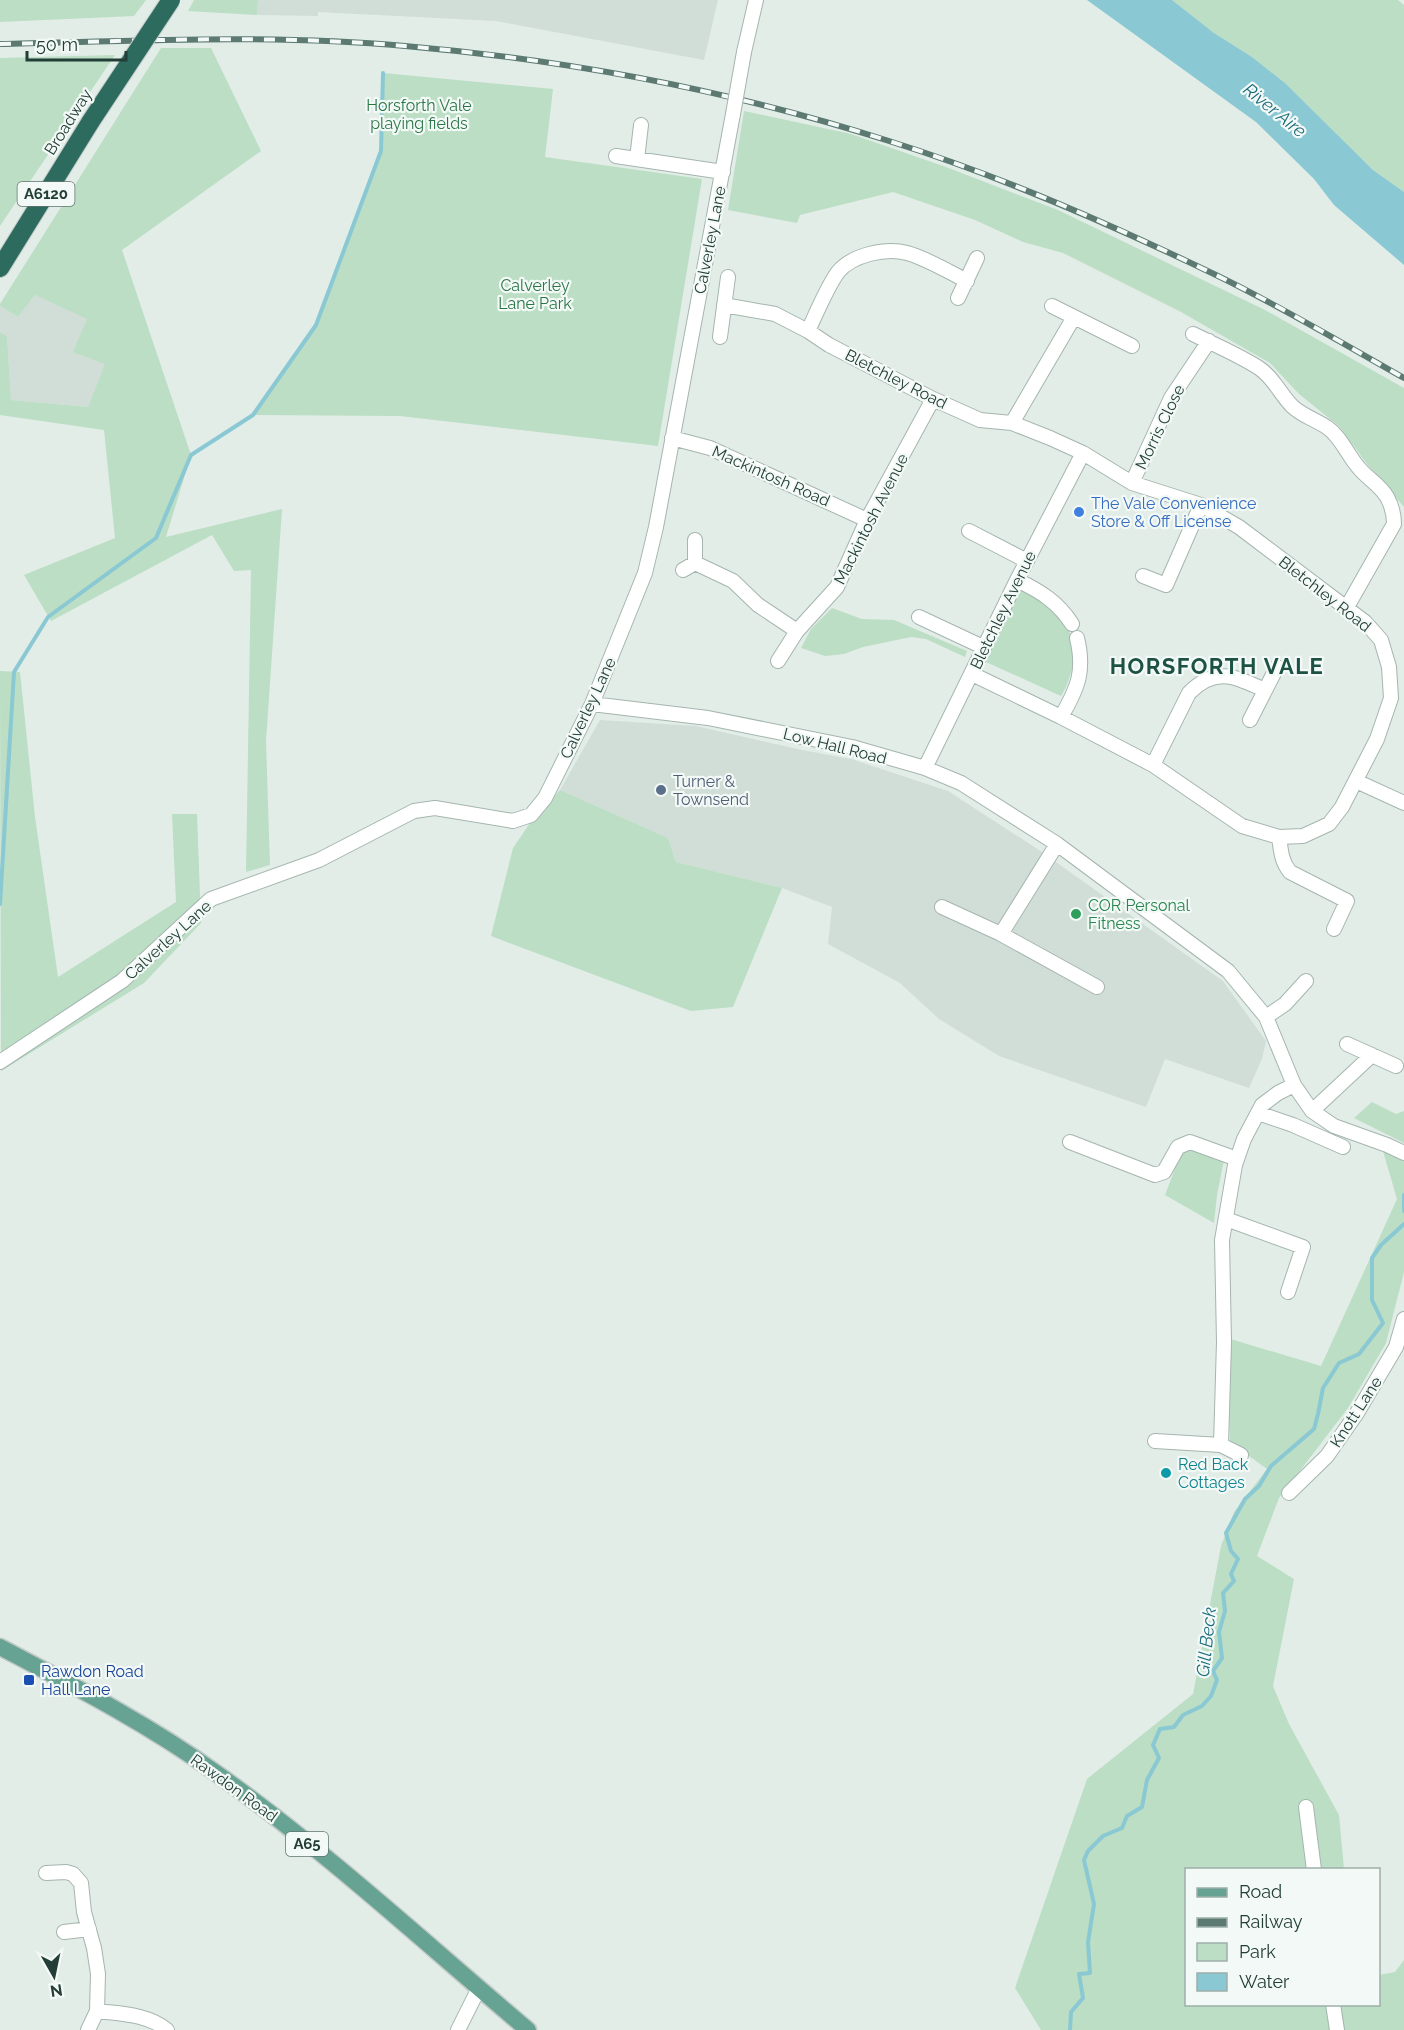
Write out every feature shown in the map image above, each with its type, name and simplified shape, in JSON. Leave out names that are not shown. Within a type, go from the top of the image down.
[{"type":"highway","name":"Broadway","points":[[0,267],[91,121],[171,0]]},
{"type":"main road","name":"Rawdon Road","points":[[2,1652],[126,1715],[215,1772],[273,1815],[528,2030]]},
{"type":"street","name":"Calverley Lane","points":[[0,1062],[122,981],[211,899],[319,861],[414,811],[435,808],[513,821],[531,815],[545,798],[592,704],[645,573],[656,527],[744,52],[756,0]]},
{"type":"street","points":[[637,159],[641,125]]},
{"type":"street","points":[[616,156],[723,172]]},
{"type":"street","points":[[808,331],[838,273],[858,258],[893,251],[908,253],[967,281]]},
{"type":"street","points":[[958,298],[977,258]]},
{"type":"street","points":[[720,337],[728,277]]},
{"type":"street","name":"Bletchley Road","points":[[724,305],[775,314],[933,399],[980,420],[1012,423],[1083,453],[1132,483],[1201,505],[1239,527],[1365,622],[1381,640],[1389,667],[1397,682],[1377,739],[1342,807],[1329,824],[1303,836],[1279,837],[1242,826],[1153,765],[972,674]]},
{"type":"street","points":[[1052,306],[1132,346]]},
{"type":"street","points":[[1012,423],[1074,317]]},
{"type":"street","points":[[1193,334],[1259,369],[1272,379],[1284,398],[1294,408],[1328,428],[1360,469],[1380,486],[1399,526],[1347,607]]},
{"type":"street","name":"Morris Close","points":[[1132,483],[1171,398],[1209,342]]},
{"type":"street","name":"Mackintosh Avenue","points":[[778,661],[797,631],[837,587],[867,520],[933,399]]},
{"type":"street","name":"Mackintosh Road","points":[[672,438],[710,448],[867,520]]},
{"type":"street","name":"Bletchley Avenue","points":[[925,768],[1017,580],[1083,453]]},
{"type":"street","points":[[1143,576],[1166,585],[1201,505]]},
{"type":"street","points":[[969,531],[1027,561]]},
{"type":"street","points":[[695,540],[689,566],[733,581],[758,605],[797,631]]},
{"type":"street","points":[[1017,580],[1050,598],[1066,614],[1072,624]]},
{"type":"street","points":[[919,617],[984,647]]},
{"type":"street","points":[[1061,717],[1075,694],[1078,683],[1081,660],[1077,638]]},
{"type":"street","points":[[1250,720],[1277,667]]},
{"type":"street","points":[[1153,765],[1190,693],[1197,686],[1205,681],[1234,676],[1265,690]]},
{"type":"street","name":"Low Hall Road","points":[[592,704],[708,718],[852,747],[925,768],[961,783],[1057,844],[1228,971],[1266,1017],[1294,1085],[1312,1111],[1334,1126],[1404,1153]]},
{"type":"street","points":[[1356,781],[1404,803]]},
{"type":"street","points":[[1279,837],[1281,857],[1290,872],[1347,901],[1334,929]]},
{"type":"street","points":[[1000,934],[1057,844]]},
{"type":"street","points":[[942,907],[1000,934],[1097,987]]},
{"type":"street","points":[[1266,1017],[1285,1004],[1306,981]]},
{"type":"street","points":[[1347,1044],[1396,1066]]},
{"type":"street","points":[[1312,1111],[1372,1055]]},
{"type":"street","points":[[1221,1445],[1224,1342],[1222,1240],[1237,1159],[1244,1140],[1263,1105],[1294,1085]]},
{"type":"street","points":[[1258,1113],[1293,1125],[1343,1147]]},
{"type":"street","points":[[1070,1142],[1155,1175],[1164,1172],[1178,1147],[1190,1142],[1237,1159]]},
{"type":"street","points":[[1226,1219],[1303,1247],[1288,1292]]},
{"type":"street","name":"Knott Lane","points":[[1289,1493],[1326,1456],[1357,1413],[1396,1347],[1404,1319]]},
{"type":"street","points":[[1155,1442],[1221,1445],[1241,1455]]},
{"type":"street","points":[[1306,1807],[1314,1868]]},
{"type":"street","points":[[46,1872],[66,1872],[78,1878],[82,1889],[84,1912],[94,1948],[98,1974],[97,2011],[88,2030]]},
{"type":"street","points":[[64,1932],[88,1929]]},
{"type":"street","points":[[458,2030],[478,1988]]},
{"type":"street","points":[[1333,2006],[1337,2030]]},
{"type":"street","points":[[97,2011],[148,2018],[167,2030]]},
{"type":"shaded area","points":[[258,0],[718,0],[704,60],[496,21],[318,12],[318,16],[257,15]]},
{"type":"shaded area","points":[[35,295],[88,319],[106,364],[88,407],[11,400],[7,336],[0,332],[0,306],[18,317]]},
{"type":"shaded area","points":[[600,720],[696,726],[851,759],[948,791],[1039,850],[1223,981],[1266,1041],[1262,1059],[1249,1088],[1165,1059],[1146,1107],[999,1056],[939,1019],[900,983],[828,944],[832,907],[782,888],[676,862],[668,838],[560,790]]},
{"type":"green space","points":[[0,0],[146,0],[134,16],[0,22]]},
{"type":"green space","points":[[194,0],[258,0],[257,15],[188,11]]},
{"type":"green space","points":[[1172,0],[1398,0],[1404,5],[1404,192],[1373,170],[1285,83]]},
{"type":"green space","points":[[161,48],[211,48],[261,151],[122,250],[191,455],[166,537],[282,509],[266,741],[270,865],[246,872],[251,570],[234,571],[212,535],[51,621],[24,575],[115,538],[104,430],[0,415],[0,332],[7,336],[11,400],[88,407],[105,364],[73,352],[87,319],[35,295],[18,317],[0,304]]},
{"type":"green space","points":[[115,55],[0,226],[0,58]]},
{"type":"green space","name":"Calverley Lane Park","points":[[383,73],[553,89],[545,157],[702,179],[658,446],[400,416],[253,415],[316,325],[381,151]]},
{"type":"green space","points":[[744,111],[851,134],[1058,210],[1265,310],[1404,388],[1404,507],[1367,464],[1340,427],[1299,394],[1270,363],[1181,312],[1063,253],[1023,242],[975,220],[893,192],[800,215],[797,223],[728,210]]},
{"type":"green space","points":[[1021,587],[1040,595],[1067,626],[1071,636],[1073,667],[1061,696],[986,662]]},
{"type":"green space","points":[[832,608],[862,619],[894,620],[967,651],[965,657],[926,639],[911,637],[863,647],[844,654],[825,656],[801,648],[811,629]]},
{"type":"green space","points":[[0,671],[20,672],[35,817],[58,977],[176,902],[172,814],[197,814],[201,923],[144,983],[1,1071]]},
{"type":"green space","points":[[560,790],[668,838],[676,862],[782,888],[733,1007],[691,1011],[491,936],[513,848],[530,823]]},
{"type":"green space","points":[[1372,1102],[1396,1114],[1404,1111],[1404,1143],[1354,1118]]},
{"type":"green space","points":[[1189,1148],[1224,1160],[1214,1223],[1165,1195],[1181,1153]]},
{"type":"green space","points":[[1383,1151],[1404,1161],[1404,1272],[1386,1343],[1348,1408],[1279,1498],[1257,1556],[1294,1579],[1273,1686],[1289,1724],[1339,1815],[1344,1868],[1185,1868],[1185,2006],[1380,2006],[1380,1975],[1395,1972],[1404,1960],[1404,2030],[1041,2030],[1015,1988],[1087,1779],[1193,1694],[1221,1546],[1234,1512],[1267,1469],[1230,1442],[1227,1338],[1321,1366],[1397,1199]]},
{"type":"water","name":"River Aire","points":[[1087,0],[1172,0],[1285,83],[1373,170],[1404,192],[1404,265],[1334,205],[1314,179],[1256,122]]},
{"type":"waterway","points":[[0,904],[14,672],[48,617],[156,538],[191,455],[253,415],[316,325],[381,151],[383,73]]},
{"type":"waterway","name":"Gill Beck","points":[[1404,1195],[1404,1211]]},
{"type":"waterway","name":"Gill Beck","points":[[1070,2030],[1071,2012],[1083,1998],[1079,1974],[1090,1973],[1088,1942],[1094,1904],[1084,1860],[1088,1851],[1103,1836],[1122,1828],[1127,1816],[1142,1807],[1147,1780],[1159,1758],[1153,1745],[1160,1729],[1174,1727],[1183,1715],[1202,1706],[1211,1696],[1217,1680],[1213,1671],[1222,1658],[1219,1632],[1225,1611],[1223,1593],[1234,1581],[1231,1574],[1238,1559],[1231,1551],[1226,1533],[1245,1499],[1259,1486],[1271,1466],[1314,1429],[1323,1388],[1339,1363],[1359,1354],[1383,1323],[1372,1300],[1372,1258],[1381,1245],[1404,1224]]},
{"type":"railway","points":[[0,44],[253,39],[405,46],[589,69],[771,107],[931,155],[1055,202],[1136,237],[1240,287],[1404,378]]},
{"type":"place","name":"The Vale Convenience Store & Off License","points":[[1079,512]]},
{"type":"place","name":"Turner & Townsend","points":[[661,790]]},
{"type":"place","name":"COR Personal Fitness","points":[[1076,914]]},
{"type":"place","name":"Red Back Cottages","points":[[1166,1473]]},
{"type":"place","name":"Rawdon Road Hall Lane","points":[[29,1680]]},
{"type":"district","name":"HORSFORTH VALE","points":[[1217,666]]},
{"type":"park label","name":"Horsforth Vale playing fields","points":[[419,114]]}]
